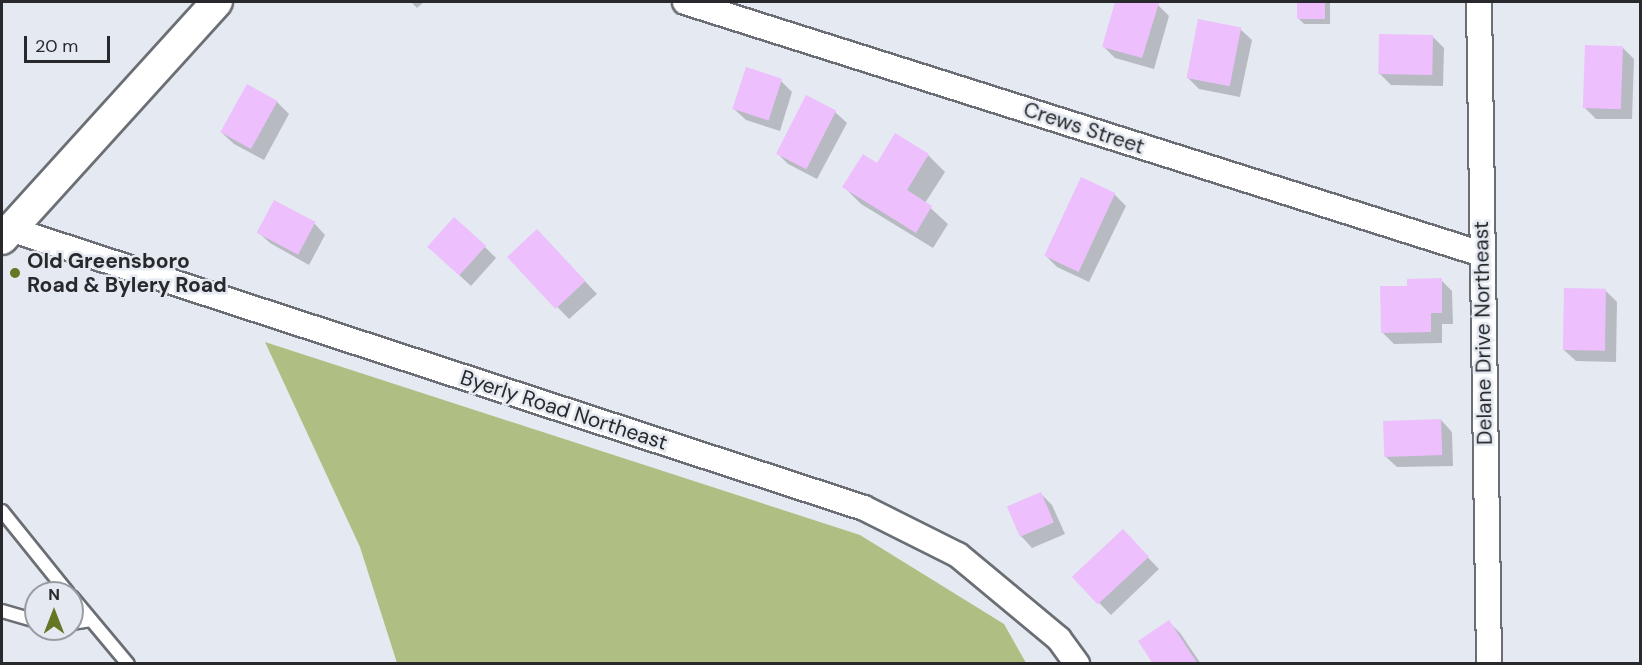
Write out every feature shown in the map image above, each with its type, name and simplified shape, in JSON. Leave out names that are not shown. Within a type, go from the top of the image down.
[{"type":"street","points":[[6,234],[217,2]]},
{"type":"street","name":"Crews Street","points":[[685,2],[1482,254]]},
{"type":"street","name":"Delane Drive Northeast","points":[[1479,2],[1489,663]]},
{"type":"street","name":"Byerly Road Northeast","points":[[6,234],[864,508],[958,555],[1059,639],[1077,663]]},
{"type":"lane","points":[[2,511],[58,581]]},
{"type":"lane","points":[[2,611],[24,617]]},
{"type":"lane","points":[[84,612],[128,663]]},
{"type":"lane","points":[[84,621],[91,620]]},
{"type":"green space","points":[[265,342],[860,535],[1004,624],[1026,663],[397,663],[360,547]]},
{"type":"building","points":[[1115,2],[1159,3],[1142,58],[1102,47]]},
{"type":"building","points":[[1297,2],[1325,2],[1325,19],[1297,19]]},
{"type":"building","points":[[1198,19],[1241,27],[1230,86],[1187,78]]},
{"type":"building","points":[[1379,34],[1433,35],[1432,75],[1378,74]]},
{"type":"building","points":[[1585,45],[1623,46],[1621,109],[1583,108]]},
{"type":"building","points":[[746,67],[782,79],[769,121],[732,109]]},
{"type":"building","points":[[247,84],[278,101],[251,149],[220,132]]},
{"type":"building","points":[[806,95],[836,110],[806,169],[776,154]]},
{"type":"building","points":[[895,133],[929,154],[907,190],[932,206],[916,233],[842,187],[863,154],[877,163]]},
{"type":"building","points":[[1081,177],[1115,193],[1079,272],[1044,256]]},
{"type":"building","points":[[274,200],[315,222],[298,255],[257,233]]},
{"type":"building","points":[[454,217],[486,246],[459,275],[427,247]]},
{"type":"building","points":[[537,229],[585,281],[555,309],[507,257]]},
{"type":"building","points":[[1442,278],[1442,313],[1431,313],[1431,332],[1381,333],[1380,286],[1407,286],[1407,279]]},
{"type":"building","points":[[1564,288],[1606,289],[1605,351],[1563,350]]},
{"type":"building","points":[[1441,419],[1442,455],[1384,457],[1383,421]]},
{"type":"building","points":[[1041,492],[1054,522],[1020,537],[1007,506]]},
{"type":"building","points":[[1123,529],[1149,557],[1098,605],[1072,577]]},
{"type":"building","points":[[1169,620],[1198,664],[1153,664],[1138,641]]},
{"type":"place","name":"Old Greensboro Road & Bylery Road","points":[[15,273]]}]
